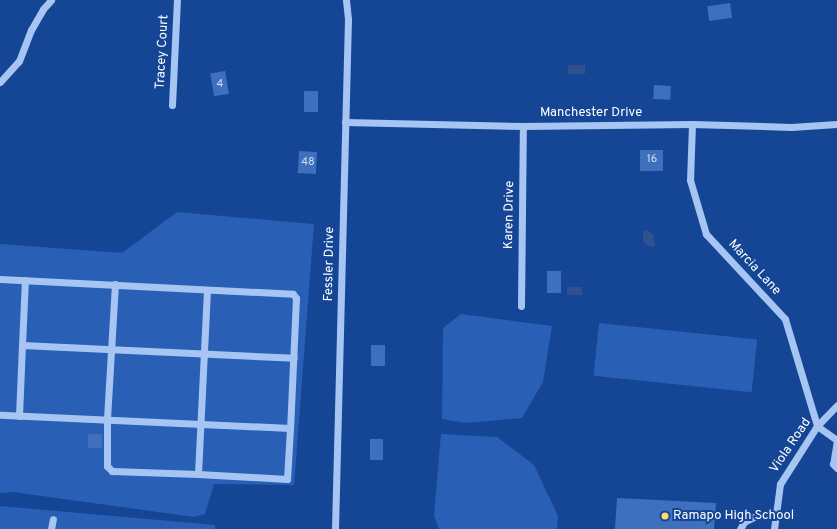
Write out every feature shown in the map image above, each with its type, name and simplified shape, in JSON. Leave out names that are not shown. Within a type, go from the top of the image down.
[{"type":"street","points":[[0,82],[19,61],[43,8],[50,0]]},
{"type":"street","name":"Tracey Court","points":[[172,105],[177,0]]},
{"type":"street","name":"Fessler Drive","points":[[335,529],[348,19],[346,0]]},
{"type":"street","name":"Manchester Drive","points":[[345,122],[523,126],[692,124],[790,127],[837,124]]},
{"type":"street","name":"Marcia Lane","points":[[692,124],[690,180],[706,234],[785,319],[817,426]]},
{"type":"street","name":"Karen Drive","points":[[521,306],[523,126]]},
{"type":"street","points":[[0,279],[115,284],[293,294],[296,298],[287,479],[109,470],[107,466],[107,420],[115,284]]},
{"type":"street","points":[[19,416],[25,280]]},
{"type":"street","points":[[198,474],[207,290]]},
{"type":"street","points":[[22,345],[294,358]]},
{"type":"street","name":"Viola Road","points":[[774,529],[780,484],[817,426],[837,406]]},
{"type":"street","points":[[0,415],[290,428]]},
{"type":"street","points":[[817,426],[837,440],[833,464],[837,468]]},
{"type":"street","points":[[740,529],[744,522],[756,516],[775,515]]},
{"type":"street","points":[[51,529],[53,519]]},
{"type":"shaded area","points":[[568,65],[585,65],[585,74],[568,74]]},
{"type":"shaded area","points":[[177,212],[314,224],[294,485],[214,484],[205,514],[194,517],[13,492],[0,493],[0,244],[122,253]]},
{"type":"shaded area","points":[[645,230],[649,231],[654,236],[655,246],[648,246],[643,241],[643,234]]},
{"type":"shaded area","points":[[567,287],[582,287],[582,295],[567,295]]},
{"type":"shaded area","points":[[461,314],[552,326],[543,382],[522,418],[466,423],[442,419],[443,328]]},
{"type":"shaded area","points":[[599,323],[757,340],[752,392],[593,376]]},
{"type":"shaded area","points":[[441,434],[497,437],[534,465],[558,516],[557,529],[439,529],[434,516]]},
{"type":"shaded area","points":[[0,506],[215,525],[215,529],[0,529]]},
{"type":"building","points":[[730,3],[732,18],[709,21],[707,6]]},
{"type":"building","points":[[225,71],[229,94],[214,96],[210,74]]},
{"type":"building","points":[[654,85],[671,86],[670,100],[653,99]]},
{"type":"building","points":[[304,91],[318,91],[318,112],[304,112]]},
{"type":"building","points":[[640,150],[663,150],[663,171],[640,171]]},
{"type":"building","points":[[299,151],[317,152],[316,174],[298,173]]},
{"type":"building","points":[[547,271],[561,271],[561,293],[547,293]]},
{"type":"building","points":[[371,345],[385,345],[385,366],[371,366]]},
{"type":"building","points":[[88,434],[102,434],[102,448],[88,448]]},
{"type":"building","points":[[370,439],[383,439],[383,460],[370,460]]},
{"type":"building","name":"Ramapo High School","points":[[617,498],[716,503],[714,529],[615,529]]},
{"type":"place","name":"Ramapo High School","points":[[665,516]]}]
